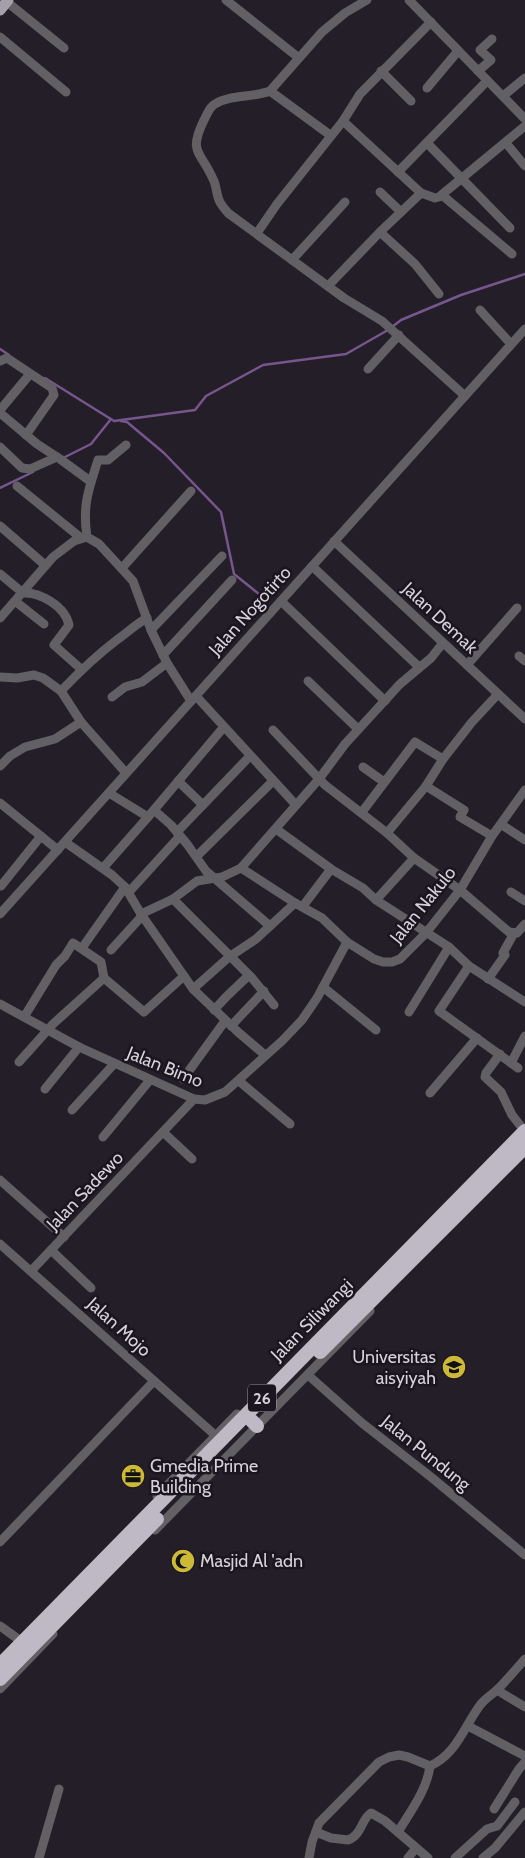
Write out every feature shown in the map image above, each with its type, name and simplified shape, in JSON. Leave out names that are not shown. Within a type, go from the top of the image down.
[{"type":"highway","name":"Jalan Siliwangi","points":[[0,1665],[6,1654],[524,1129]]},
{"type":"highway","name":"Jalan Siliwangi","points":[[0,1679],[31,1653],[525,1147]]},
{"type":"street","points":[[226,0],[299,58]]},
{"type":"street","points":[[367,0],[345,13],[328,27],[270,91],[214,104],[196,140],[196,148],[214,180],[218,200],[228,213],[328,286],[382,321],[465,396]]},
{"type":"street","points":[[409,0],[525,120]]},
{"type":"street","points":[[5,4],[64,48]]},
{"type":"street","points":[[257,234],[276,204],[343,121],[360,94],[431,22]]},
{"type":"street","points":[[0,37],[66,92]]},
{"type":"street","points":[[478,71],[491,60],[480,50],[492,39]]},
{"type":"street","points":[[426,88],[458,51]]},
{"type":"street","points":[[381,71],[411,101]]},
{"type":"street","points":[[503,96],[525,78]]},
{"type":"street","points":[[398,172],[487,81]]},
{"type":"street","points":[[270,91],[330,135]]},
{"type":"street","points":[[343,121],[421,193],[435,198],[442,195],[525,126]]},
{"type":"street","points":[[427,143],[510,228]]},
{"type":"street","points":[[506,143],[525,166]]},
{"type":"street","points":[[380,192],[401,212]]},
{"type":"street","points":[[328,286],[421,193]]},
{"type":"street","points":[[442,195],[512,254]]},
{"type":"street","points":[[292,260],[344,202]]},
{"type":"street","points":[[380,232],[415,264],[439,294]]},
{"type":"street","points":[[480,310],[511,344]]},
{"type":"street","name":"Jalan Nogotirto","points":[[0,914],[525,329]]},
{"type":"street","points":[[368,369],[397,333]]},
{"type":"street","points":[[0,360],[7,358],[52,388],[54,392],[54,395],[26,435]]},
{"type":"street","points":[[30,374],[0,411],[26,435],[90,482]]},
{"type":"street","points":[[84,537],[86,500],[98,460],[108,460],[126,445]]},
{"type":"street","points":[[0,447],[22,468],[26,469],[61,459]]},
{"type":"street","points":[[17,486],[84,537],[99,544],[122,568],[137,588],[151,630],[165,659],[193,699],[224,728],[296,805]]},
{"type":"street","points":[[122,568],[191,491]]},
{"type":"street","points":[[0,526],[45,565]]},
{"type":"street","points":[[0,618],[45,565],[74,541],[84,537]]},
{"type":"street","name":"Jalan Demak","points":[[334,541],[525,719]]},
{"type":"street","points":[[151,630],[222,556]]},
{"type":"street","points":[[312,566],[419,667]]},
{"type":"street","points":[[0,574],[23,593],[31,593],[38,596],[61,610],[69,625],[54,645],[81,669]]},
{"type":"street","points":[[112,697],[126,688],[142,682],[165,659],[232,580]]},
{"type":"street","points":[[15,601],[44,624]]},
{"type":"street","points":[[281,601],[385,701]]},
{"type":"street","points":[[467,665],[517,608]]},
{"type":"street","points":[[61,691],[81,669],[135,625],[147,618]]},
{"type":"street","points":[[111,950],[142,915],[173,898],[198,881],[222,878],[241,868],[318,780],[358,729],[400,684],[431,658],[443,643]]},
{"type":"street","points":[[0,677],[18,678],[34,674],[61,691],[81,722],[126,774]]},
{"type":"street","points":[[308,681],[358,729]]},
{"type":"street","points":[[387,833],[426,786],[443,759],[472,722],[498,694]]},
{"type":"street","points":[[0,766],[10,756],[25,747],[55,739],[81,722]]},
{"type":"street","points":[[103,868],[224,728]]},
{"type":"street","points":[[273,730],[297,754],[318,780],[362,812],[414,858],[460,890],[509,932],[514,934]]},
{"type":"street","points":[[362,812],[415,742],[443,759]]},
{"type":"street","points":[[82,948],[127,889],[250,756]]},
{"type":"street","points":[[362,767],[384,782]]},
{"type":"street","points":[[178,781],[203,805]]},
{"type":"street","points":[[198,856],[273,781]]},
{"type":"street","points":[[426,786],[464,810],[460,817],[492,836]]},
{"type":"street","name":"Jalan Nakulo","points":[[241,868],[322,918],[347,942],[383,962],[392,962],[400,959],[426,933],[460,890],[492,836],[502,825],[525,790]]},
{"type":"street","points":[[109,793],[151,813],[178,834],[198,856],[203,867],[213,878],[270,926]]},
{"type":"street","points":[[0,803],[58,850]]},
{"type":"street","points":[[502,825],[525,840]]},
{"type":"street","points":[[276,828],[331,869],[363,888],[376,900],[450,947],[469,966],[525,1002]]},
{"type":"street","points":[[15,897],[0,886],[41,836]]},
{"type":"street","points":[[65,842],[103,868],[127,889],[142,915],[193,989],[228,1024],[265,1055]]},
{"type":"street","points":[[376,900],[414,858]]},
{"type":"street","points":[[193,989],[229,957],[256,939],[299,904],[331,869]]},
{"type":"street","points":[[511,892],[525,902]]},
{"type":"street","points":[[173,898],[229,957],[249,975],[274,1005]]},
{"type":"street","points":[[488,979],[505,955],[504,953],[514,934],[519,932],[525,924]]},
{"type":"street","name":"Jalan Bimo","points":[[0,1004],[79,1048],[194,1099],[205,1100],[225,1092],[239,1081],[302,1020],[323,987],[347,942]]},
{"type":"street","points":[[24,1017],[56,965],[65,956],[73,943],[100,962],[104,978],[144,1012],[184,976]]},
{"type":"street","points":[[409,1012],[450,947]]},
{"type":"street","points":[[469,966],[439,1010],[444,1016],[515,1065],[525,1036]]},
{"type":"street","points":[[214,1010],[249,975]]},
{"type":"street","points":[[20,1062],[48,1030],[104,978]]},
{"type":"street","points":[[323,987],[376,1030]]},
{"type":"street","points":[[183,1079],[228,1024],[264,991]]},
{"type":"street","points":[[430,1093],[477,1038]]},
{"type":"street","points":[[44,1089],[79,1048]]},
{"type":"street","points":[[500,1054],[485,1077],[501,1092],[512,1115],[524,1129]]},
{"type":"street","points":[[72,1110],[114,1064]]},
{"type":"street","points":[[103,1137],[150,1080]]},
{"type":"street","points":[[239,1081],[290,1124]]},
{"type":"street","name":"Jalan Sadewo","points":[[31,1271],[194,1099]]},
{"type":"street","points":[[163,1132],[192,1159]]},
{"type":"street","points":[[254,1423],[308,1375],[479,1199],[525,1155]]},
{"type":"street","points":[[0,1180],[64,1237]]},
{"type":"street","name":"Jalan Mojo","points":[[1,1247],[31,1271],[216,1435]]},
{"type":"street","points":[[51,1250],[91,1288]]},
{"type":"street","name":"Jalan Pundung","points":[[308,1375],[362,1422],[431,1476],[525,1556]]},
{"type":"street","points":[[0,1542],[154,1381]]},
{"type":"street","points":[[6,1654],[18,1639],[216,1435],[264,1392]]},
{"type":"street","points":[[2,1631],[18,1639]]},
{"type":"street","points":[[0,1689],[31,1653]]},
{"type":"street","points":[[430,1766],[446,1756],[482,1703],[498,1690],[525,1659]]},
{"type":"street","points":[[498,1690],[525,1707]]},
{"type":"street","points":[[468,1726],[525,1756]]},
{"type":"street","points":[[309,1858],[320,1824],[379,1762],[399,1755],[430,1766]]},
{"type":"street","points":[[494,1809],[518,1769],[525,1762]]},
{"type":"street","points":[[398,1832],[429,1777],[430,1766]]},
{"type":"street","points":[[42,1857],[59,1789]]},
{"type":"street","points":[[483,1858],[495,1848],[525,1810],[503,1793]]},
{"type":"street","points":[[455,1858],[488,1828],[497,1826],[515,1802]]},
{"type":"street","points":[[316,1832],[331,1838],[348,1840],[357,1835],[367,1816],[371,1813],[385,1820],[428,1858]]},
{"type":"street","points":[[408,1858],[416,1848]]},
{"type":"waterway","points":[[392,327],[401,320],[461,295],[525,274]]},
{"type":"waterway","points":[[45,378],[114,421],[195,410],[206,396],[263,365],[346,354],[388,330]]},
{"type":"waterway","points":[[0,349],[9,355]]},
{"type":"waterway","points":[[63,458],[91,444],[111,419]]},
{"type":"waterway","points":[[121,421],[127,422],[164,453],[221,512],[234,574],[259,594]]},
{"type":"waterway","points":[[0,488],[33,472]]},
{"type":"place","name":"Universitas aisyiyah","points":[[454,1367]]},
{"type":"place","name":"Gmedia Prime Building","points":[[133,1476]]},
{"type":"place","name":"Masjid Al 'adn","points":[[183,1561]]}]
